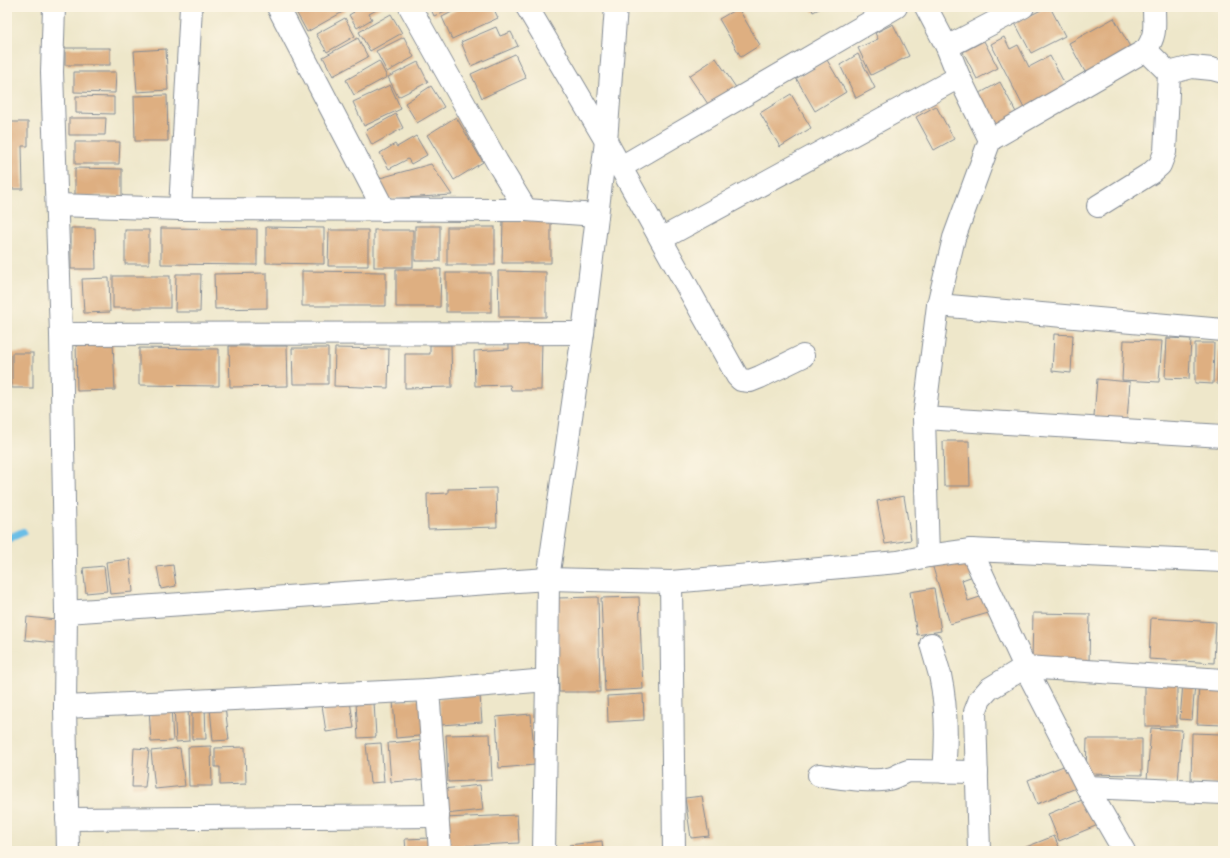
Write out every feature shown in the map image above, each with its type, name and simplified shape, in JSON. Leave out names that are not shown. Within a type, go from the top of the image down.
[{"type":"street","points":[[54,7],[52,72],[61,334],[66,612],[65,707],[68,851]]},
{"type":"street","points":[[180,208],[191,7]]},
{"type":"street","points":[[278,7],[384,210]]},
{"type":"street","points":[[410,7],[497,162],[526,210]]},
{"type":"street","points":[[527,7],[621,167],[737,376],[741,380],[750,381],[803,356]]},
{"type":"street","points":[[544,851],[548,680],[548,579],[583,333],[606,141],[616,7]]},
{"type":"street","points":[[621,167],[896,7]]},
{"type":"street","points":[[926,7],[948,47],[959,77],[990,140]]},
{"type":"street","points":[[948,47],[1023,7]]},
{"type":"street","points":[[928,556],[924,418],[938,305],[954,238],[990,140],[1146,50],[1152,41],[1154,34],[1154,7]]},
{"type":"street","points":[[1098,206],[1151,174],[1160,165],[1165,152],[1169,73],[1146,50]]},
{"type":"street","points":[[1169,73],[1192,66],[1223,72]]},
{"type":"street","points":[[661,239],[959,77]]},
{"type":"street","points":[[57,205],[180,208],[526,210],[597,214]]},
{"type":"street","points":[[938,305],[1223,330]]},
{"type":"street","points":[[61,334],[583,333]]},
{"type":"street","points":[[924,418],[1223,436]]},
{"type":"street","points":[[66,612],[548,579],[672,582],[898,562],[971,550],[1223,561]]},
{"type":"street","points":[[971,550],[1025,667],[1087,787],[1124,851]]},
{"type":"street","points":[[672,582],[674,851]]},
{"type":"street","points":[[931,644],[940,675],[945,707],[947,739],[944,772]]},
{"type":"street","points":[[979,851],[975,712],[980,699],[989,689],[1025,667],[1223,680]]},
{"type":"street","points":[[65,707],[428,690],[548,680]]},
{"type":"street","points":[[428,690],[440,851]]},
{"type":"street","points":[[818,775],[874,781],[887,780],[900,773],[908,771],[977,772]]},
{"type":"street","points":[[1087,787],[1223,792]]},
{"type":"street","points":[[67,819],[438,816]]},
{"type":"building","points":[[300,7],[347,7],[348,9],[307,32],[295,10]]},
{"type":"building","points":[[351,7],[382,7],[369,14],[372,19],[357,28],[349,15],[354,12]]},
{"type":"building","points":[[430,7],[454,7],[434,16]]},
{"type":"building","points":[[462,7],[493,7],[498,18],[452,39],[442,17]]},
{"type":"building","points":[[811,7],[823,7],[813,12]]},
{"type":"building","points":[[1047,7],[1050,7],[1065,36],[1031,53],[1015,23]]},
{"type":"building","points":[[738,8],[760,45],[741,57],[719,19]]},
{"type":"building","points":[[391,14],[402,33],[370,51],[359,32]]},
{"type":"building","points":[[345,18],[355,36],[327,52],[316,34]]},
{"type":"building","points":[[1114,18],[1134,54],[1089,79],[1069,43]]},
{"type":"building","points":[[893,24],[909,56],[871,75],[858,48],[878,39],[875,33]]},
{"type":"building","points":[[496,27],[500,36],[511,32],[518,46],[471,66],[461,42]]},
{"type":"building","points":[[404,37],[414,57],[387,72],[376,51]]},
{"type":"building","points":[[1004,37],[1010,49],[1018,45],[1029,67],[1050,56],[1069,92],[1027,114],[991,44]]},
{"type":"building","points":[[358,38],[368,57],[333,76],[323,57]]},
{"type":"building","points":[[984,41],[998,68],[977,79],[963,52]]},
{"type":"building","points":[[65,48],[110,48],[110,65],[65,65]]},
{"type":"building","points":[[166,49],[168,90],[137,92],[134,51]]},
{"type":"building","points":[[515,54],[526,78],[482,98],[471,74]]},
{"type":"building","points":[[858,54],[875,88],[856,98],[840,65]]},
{"type":"building","points":[[716,58],[737,89],[710,107],[689,76]]},
{"type":"building","points":[[827,60],[846,92],[815,111],[796,78]]},
{"type":"building","points":[[379,61],[387,77],[354,95],[346,80]]},
{"type":"building","points":[[418,62],[428,82],[398,97],[388,77]]},
{"type":"building","points":[[74,72],[116,72],[115,93],[74,92]]},
{"type":"building","points":[[1000,82],[1019,118],[994,132],[975,96]]},
{"type":"building","points":[[390,85],[401,109],[364,126],[353,102]]},
{"type":"building","points":[[431,86],[444,107],[417,123],[405,103]]},
{"type":"building","points":[[791,94],[811,128],[780,147],[760,113]]},
{"type":"building","points":[[167,95],[168,141],[135,141],[134,96]]},
{"type":"building","points":[[76,96],[114,97],[114,114],[76,113]]},
{"type":"building","points":[[936,106],[954,139],[934,150],[916,117]]},
{"type":"building","points":[[396,114],[403,128],[372,145],[365,131]]},
{"type":"building","points":[[456,117],[483,162],[454,180],[427,135]]},
{"type":"building","points":[[69,118],[106,118],[105,135],[69,135]]},
{"type":"building","points":[[7,122],[28,122],[28,146],[22,146],[23,189],[7,189]]},
{"type":"building","points":[[416,136],[427,155],[411,164],[408,159],[389,169],[380,153],[395,144],[397,147]]},
{"type":"building","points":[[75,142],[120,142],[119,164],[75,164]]},
{"type":"building","points":[[431,164],[452,195],[387,199],[380,178]]},
{"type":"building","points":[[75,168],[122,169],[122,196],[75,196]]},
{"type":"building","points":[[503,220],[551,220],[551,263],[502,263]]},
{"type":"building","points":[[415,226],[440,226],[440,261],[415,261]]},
{"type":"building","points":[[266,227],[324,228],[324,264],[266,263]]},
{"type":"building","points":[[447,227],[495,227],[495,265],[447,265]]},
{"type":"building","points":[[71,228],[95,228],[96,269],[71,269]]},
{"type":"building","points":[[161,228],[257,229],[257,265],[161,264]]},
{"type":"building","points":[[125,230],[149,230],[149,264],[125,264]]},
{"type":"building","points":[[329,230],[368,230],[368,266],[328,266]]},
{"type":"building","points":[[374,230],[413,230],[413,267],[374,267]]},
{"type":"building","points":[[396,269],[441,269],[440,307],[396,307]]},
{"type":"building","points":[[302,271],[386,272],[386,306],[302,306]]},
{"type":"building","points":[[498,271],[546,272],[546,317],[499,317]]},
{"type":"building","points":[[267,273],[267,308],[215,309],[214,274]]},
{"type":"building","points":[[446,273],[491,273],[491,312],[446,312]]},
{"type":"building","points":[[176,274],[201,274],[200,312],[175,312]]},
{"type":"building","points":[[113,276],[170,276],[170,308],[113,308]]},
{"type":"building","points":[[109,278],[110,312],[84,313],[82,279]]},
{"type":"building","points":[[1054,334],[1073,335],[1071,373],[1052,371]]},
{"type":"building","points":[[1167,338],[1191,339],[1189,379],[1165,378]]},
{"type":"building","points":[[542,339],[541,390],[511,390],[510,385],[475,386],[474,351],[509,349],[509,340]]},
{"type":"building","points":[[1124,340],[1162,341],[1159,382],[1122,380]]},
{"type":"building","points":[[113,342],[115,390],[77,391],[76,343]]},
{"type":"building","points":[[1195,343],[1214,343],[1213,384],[1195,383]]},
{"type":"building","points":[[430,345],[451,345],[452,387],[405,388],[405,354],[430,354]]},
{"type":"building","points":[[229,346],[287,346],[288,386],[230,387]]},
{"type":"building","points":[[1219,346],[1223,346],[1223,384],[1217,384]]},
{"type":"building","points":[[139,348],[219,349],[219,386],[139,385]]},
{"type":"building","points":[[292,348],[328,348],[328,384],[293,384]]},
{"type":"building","points":[[335,348],[389,349],[388,388],[334,386]]},
{"type":"building","points":[[12,353],[33,353],[33,388],[12,388]]},
{"type":"building","points":[[1097,379],[1130,382],[1127,420],[1094,417]]},
{"type":"building","points":[[943,441],[969,441],[970,486],[944,486]]},
{"type":"building","points":[[496,488],[497,527],[428,529],[427,494],[448,493],[448,489]]},
{"type":"building","points":[[904,496],[911,540],[885,544],[877,501]]},
{"type":"building","points":[[966,555],[976,575],[962,580],[968,601],[986,595],[992,612],[950,624],[932,564]]},
{"type":"building","points":[[130,559],[133,592],[110,594],[106,562]]},
{"type":"building","points":[[173,565],[176,586],[161,589],[157,567]]},
{"type":"building","points":[[104,566],[107,591],[86,593],[83,568]]},
{"type":"building","points":[[934,588],[941,631],[917,635],[910,592]]},
{"type":"building","points":[[598,597],[600,692],[559,692],[557,598]]},
{"type":"building","points":[[639,597],[643,689],[605,691],[601,598]]},
{"type":"building","points":[[1033,613],[1090,614],[1089,662],[1032,661]]},
{"type":"building","points":[[27,617],[57,620],[55,643],[25,640]]},
{"type":"building","points":[[1151,618],[1216,622],[1214,663],[1149,659]]},
{"type":"building","points":[[1145,681],[1177,681],[1177,726],[1145,726]]},
{"type":"building","points":[[1199,682],[1223,683],[1223,725],[1197,724]]},
{"type":"building","points":[[1183,683],[1195,684],[1192,720],[1180,719]]},
{"type":"building","points":[[643,694],[644,720],[608,722],[607,696]]},
{"type":"building","points":[[480,695],[482,722],[441,725],[439,699]]},
{"type":"building","points":[[427,699],[430,735],[396,738],[393,701]]},
{"type":"building","points":[[350,701],[354,728],[326,732],[322,705]]},
{"type":"building","points":[[356,702],[374,702],[376,737],[358,738]]},
{"type":"building","points":[[192,705],[205,705],[206,739],[192,739]]},
{"type":"building","points":[[188,706],[189,741],[176,742],[174,707]]},
{"type":"building","points":[[225,706],[229,740],[213,741],[210,708]]},
{"type":"building","points":[[171,707],[173,741],[151,742],[149,708]]},
{"type":"building","points":[[531,714],[535,765],[499,768],[496,717]]},
{"type":"building","points":[[1151,728],[1182,730],[1178,782],[1147,780]]},
{"type":"building","points":[[1192,733],[1221,734],[1220,784],[1191,783]]},
{"type":"building","points":[[490,734],[492,780],[448,782],[446,735]]},
{"type":"building","points":[[1087,739],[1142,739],[1142,775],[1086,774]]},
{"type":"building","points":[[427,740],[430,779],[391,782],[388,743]]},
{"type":"building","points":[[381,743],[384,782],[370,783],[366,744]]},
{"type":"building","points":[[211,746],[212,786],[189,786],[188,747]]},
{"type":"building","points":[[245,747],[246,784],[220,785],[220,767],[215,767],[215,748]]},
{"type":"building","points":[[134,748],[149,749],[145,787],[132,787]]},
{"type":"building","points":[[180,748],[185,786],[155,789],[151,751]]},
{"type":"building","points":[[1071,763],[1081,786],[1037,804],[1028,780]]},
{"type":"building","points":[[480,785],[483,810],[445,814],[443,789]]},
{"type":"building","points":[[702,796],[709,836],[691,838],[685,798]]},
{"type":"building","points":[[1087,798],[1098,825],[1059,841],[1048,814]]},
{"type":"building","points":[[517,815],[519,843],[445,847],[443,818]]},
{"type":"building","points":[[1054,836],[1061,851],[1016,851]]},
{"type":"building","points":[[430,838],[431,851],[406,851],[405,839]]},
{"type":"building","points":[[602,841],[603,851],[569,851],[569,845]]},
{"type":"waterway","points":[[7,539],[23,532]]}]
